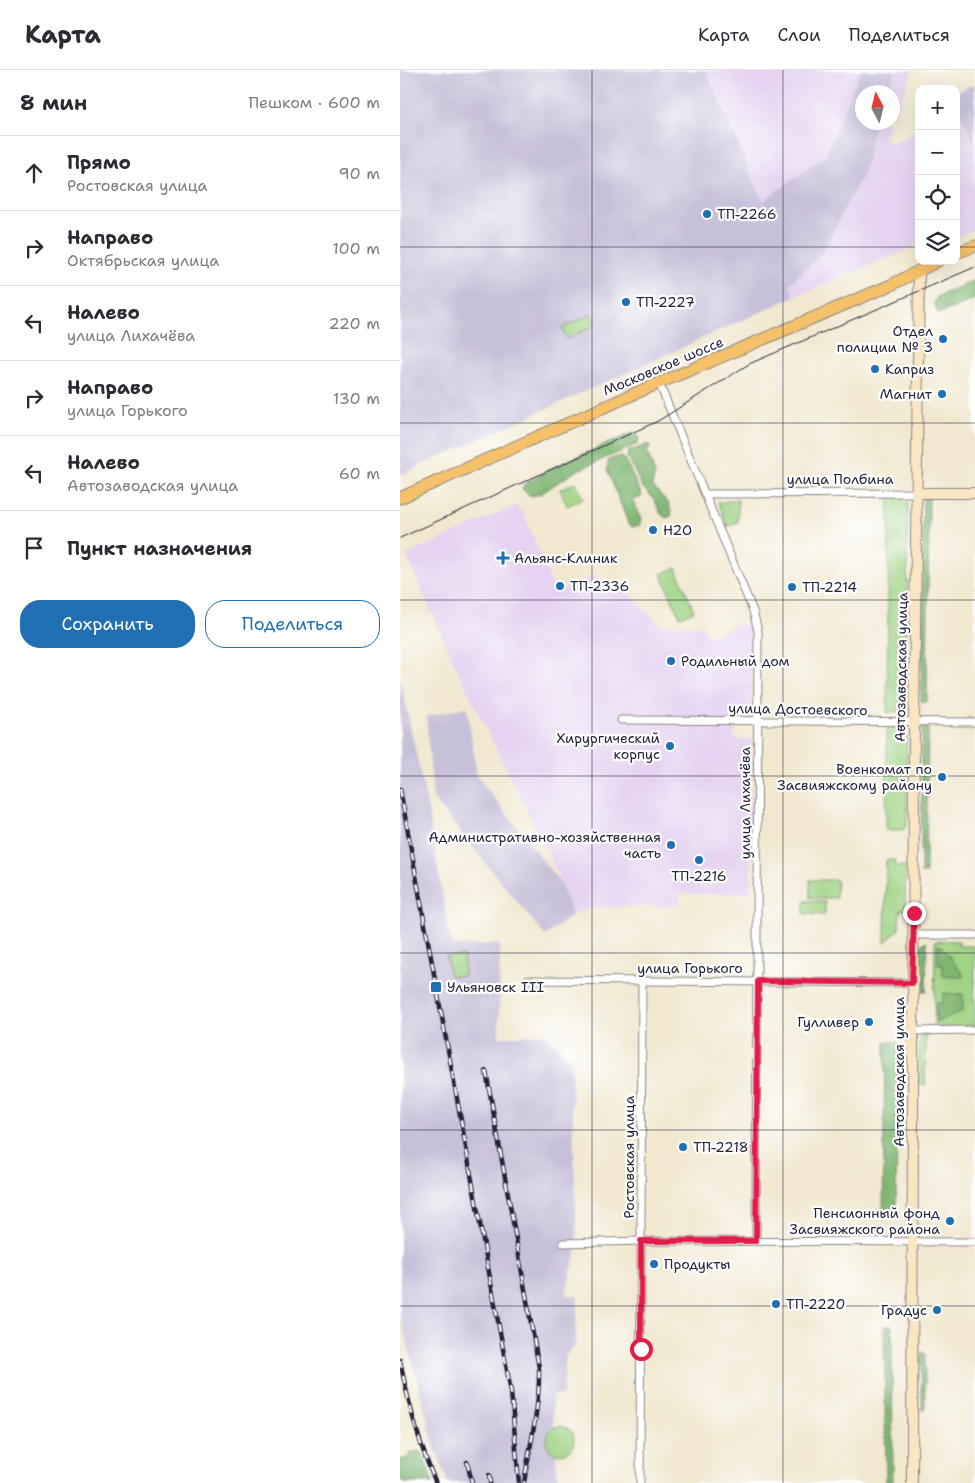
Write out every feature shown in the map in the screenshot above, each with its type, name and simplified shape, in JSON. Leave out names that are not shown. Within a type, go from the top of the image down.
[{"type":"main road","points":[[960,252],[975,246]]},
{"type":"main road","name":"Московское шоссе","points":[[400,498],[557,428],[891,285],[930,265]]},
{"type":"street","name":"Автозаводская улица","points":[[912,1483],[912,983],[919,271]]},
{"type":"street","name":"улица Лихачёва","points":[[659,384],[756,618],[758,631],[756,1241]]},
{"type":"street","name":"улица Полбина","points":[[705,494],[975,493]]},
{"type":"street","name":"улица Достоевского","points":[[621,720],[975,722]]},
{"type":"street","points":[[913,935],[975,935]]},
{"type":"street","name":"улица Горького","points":[[526,980],[912,983]]},
{"type":"street","name":"Ростовская улица","points":[[640,1483],[642,980]]},
{"type":"street","points":[[912,1031],[975,1030]]},
{"type":"street","points":[[563,1243],[641,1241],[975,1242]]},
{"type":"shaded area","points":[[400,70],[706,70],[763,201],[825,156],[861,70],[896,70],[890,85],[855,85],[855,130],[873,130],[864,171],[822,253],[789,285],[794,297],[400,475]]},
{"type":"shaded area","points":[[706,70],[861,70],[825,156],[763,201]]},
{"type":"shaded area","points":[[896,70],[913,70],[900,101],[900,85],[890,85]]},
{"type":"shaded area","points":[[975,84],[975,145],[960,112],[960,90]]},
{"type":"shaded area","points":[[960,112],[975,145],[975,229],[960,235]]},
{"type":"shaded area","points":[[873,130],[888,130],[884,137],[890,144],[915,133],[915,247],[794,297],[789,285],[822,253],[864,171]]},
{"type":"shaded area","points":[[516,505],[525,516],[555,592],[595,575],[603,592],[625,589],[662,626],[701,625],[709,636],[741,623],[752,629],[751,717],[735,717],[734,721],[735,739],[752,739],[753,780],[748,780],[748,785],[751,785],[751,893],[680,894],[680,906],[594,907],[572,915],[555,868],[460,676],[406,555]]},
{"type":"shaded area","points":[[400,677],[427,805],[451,946],[500,944],[499,1037],[546,1034],[571,1060],[577,1247],[566,1295],[578,1296],[575,1347],[566,1355],[563,1395],[552,1395],[558,1483],[448,1483],[435,1449],[400,1314]]},
{"type":"shaded area","points":[[467,707],[477,776],[561,884],[572,915],[545,936],[433,798],[426,716]]},
{"type":"green space","points":[[975,280],[975,299],[938,314],[934,302],[938,296]]},
{"type":"green space","points":[[591,314],[596,325],[567,339],[562,328]]},
{"type":"green space","points":[[632,433],[636,433],[639,437],[638,444],[576,471],[540,494],[531,496],[522,489],[524,484],[556,466]]},
{"type":"green space","points":[[648,444],[651,447],[647,452],[655,474],[652,485],[669,504],[672,514],[666,518],[661,514],[654,499],[643,488],[627,457],[628,452]]},
{"type":"green space","points":[[616,457],[622,457],[625,460],[642,495],[640,498],[632,500],[640,515],[640,525],[632,527],[628,523],[607,469],[608,461]]},
{"type":"green space","points":[[576,482],[583,499],[567,506],[560,489]]},
{"type":"green space","points":[[889,494],[906,498],[908,505],[906,704],[903,704],[903,710],[887,713]]},
{"type":"green space","points":[[923,496],[929,497],[927,702],[921,702]]},
{"type":"green space","points":[[738,500],[738,522],[728,527],[718,502]]},
{"type":"green space","points":[[676,568],[694,611],[680,617],[661,574]]},
{"type":"green space","points":[[887,727],[902,729],[907,737],[907,826],[903,830],[886,830]]},
{"type":"green space","points":[[922,728],[928,728],[926,873],[921,873]]},
{"type":"green space","points":[[886,860],[895,860],[895,866],[906,866],[905,910],[900,910],[899,929],[885,943]]},
{"type":"green space","points":[[810,880],[837,880],[836,898],[810,898]]},
{"type":"green space","points":[[804,901],[825,901],[825,915],[804,914]]},
{"type":"green space","points":[[927,941],[926,991],[919,991],[920,951],[922,944]]},
{"type":"green space","points":[[935,941],[959,941],[959,946],[975,946],[975,1027],[934,1027]]},
{"type":"green space","points":[[938,945],[941,946],[963,974],[963,977],[943,976],[943,965],[938,965]]},
{"type":"green space","points":[[446,956],[464,956],[464,976],[450,976]]},
{"type":"green space","points":[[943,993],[963,994],[963,1011],[936,1022],[936,1003],[943,1003]]},
{"type":"green space","points":[[926,1034],[925,1085],[919,1084],[919,1041],[922,1035]]},
{"type":"green space","points":[[885,1042],[898,1042],[896,1218],[883,1218]]},
{"type":"green space","points":[[884,1326],[892,1326],[893,1483],[886,1483]]},
{"type":"green space","points":[[922,1352],[925,1354],[925,1409],[922,1411],[921,1354]]},
{"type":"green space","points":[[560,1426],[570,1430],[574,1440],[570,1450],[560,1454],[550,1450],[546,1440],[550,1430]]},
{"type":"green space","points":[[419,1451],[423,1455],[433,1483],[404,1483],[400,1479],[400,1460],[407,1458],[412,1452]]},
{"type":"tram line","points":[[400,538],[658,421],[749,364],[975,267]]},
{"type":"railway","points":[[400,789],[511,1392],[519,1483]]},
{"type":"railway","points":[[486,1071],[539,1368],[536,1412],[524,1483]]},
{"type":"railway","points":[[400,1360],[414,1422],[436,1483]]},
{"type":"railway","points":[[467,1462],[472,1483]]},
{"type":"railway","points":[[489,1475],[490,1483]]},
{"type":"place","name":"ТП-2266","points":[[707,214]]},
{"type":"place","name":"ТП-2227","points":[[626,302]]},
{"type":"place","name":"Отдел полиции № 3","points":[[943,339]]},
{"type":"place","name":"Каприз","points":[[875,369]]},
{"type":"place","name":"Магнит","points":[[942,394]]},
{"type":"place","name":"H2O","points":[[653,530]]},
{"type":"place","name":"Альянс-Клиник","points":[[503,558]]},
{"type":"place","name":"ТП-2336","points":[[560,586]]},
{"type":"place","name":"ТП-2214","points":[[792,587]]},
{"type":"place","name":"Родильный дом","points":[[671,661]]},
{"type":"place","name":"Хирургический корпус","points":[[670,746]]},
{"type":"place","name":"Военкомат по Засвияжскому району","points":[[942,777]]},
{"type":"place","name":"Административно-хозяйственная часть","points":[[671,845]]},
{"type":"place","name":"ТП-2216","points":[[699,860]]},
{"type":"place","name":"Ульяновск III","points":[[436,987]]},
{"type":"place","name":"Гулливер","points":[[869,1022]]},
{"type":"place","name":"ТП-2218","points":[[683,1147]]},
{"type":"place","name":"Пенсионный фонд Засвияжского района","points":[[950,1221]]},
{"type":"place","name":"Продукты","points":[[654,1264]]},
{"type":"place","name":"ТП-2220","points":[[776,1304]]},
{"type":"place","name":"Градус","points":[[937,1310]]},
{"type":"route","points":[[641,1349],[641,1241],[756,1241],[758,981],[912,983],[914,913]]}]
